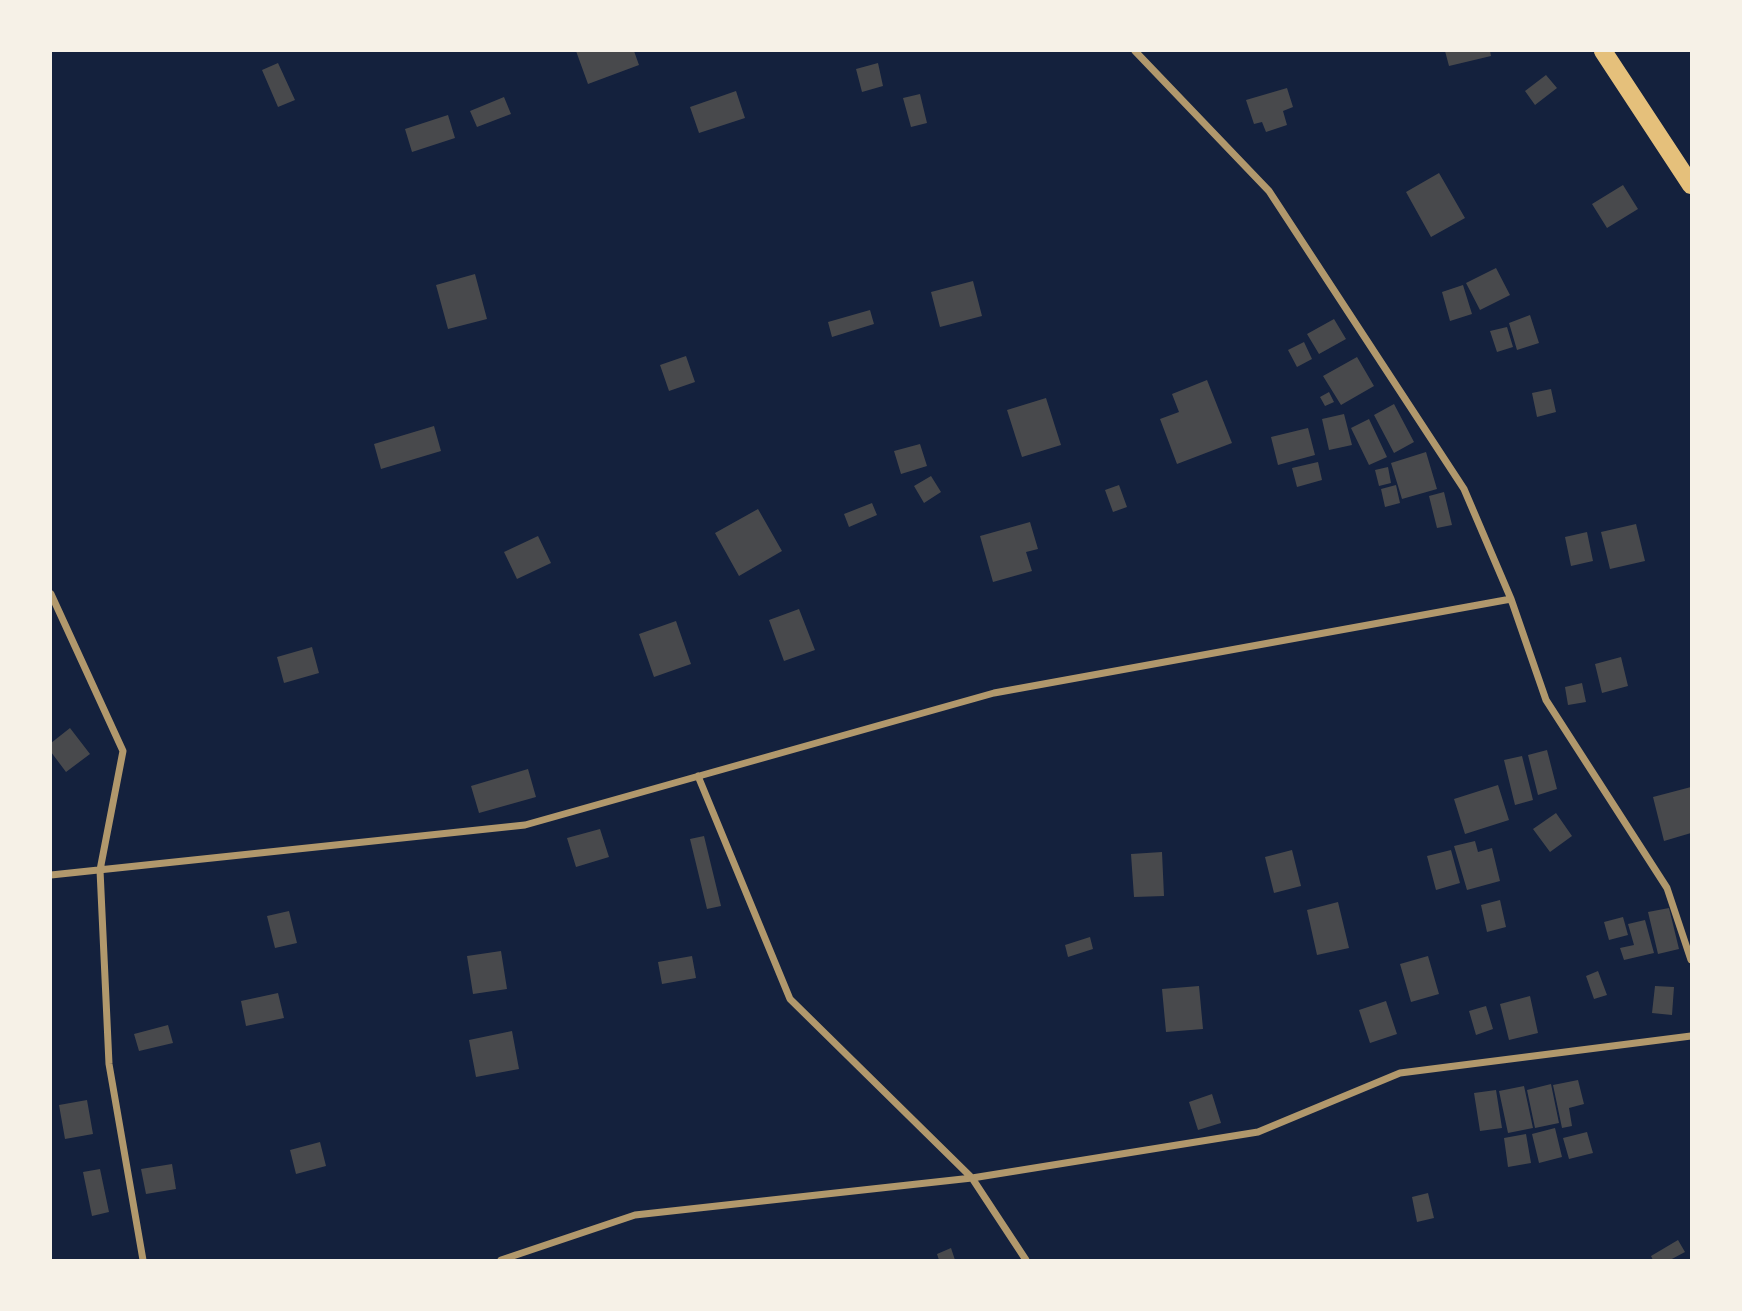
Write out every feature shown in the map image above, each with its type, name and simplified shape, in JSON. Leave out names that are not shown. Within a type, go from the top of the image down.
[{"type":"main road","points":[[1604,51],[1691,185]]},
{"type":"street","points":[[1135,51],[1269,191],[1464,489],[1511,599],[1546,700],[1667,888],[1691,960]]},
{"type":"street","points":[[51,594],[123,751],[100,870],[109,1064],[143,1260]]},
{"type":"street","points":[[51,875],[525,825],[994,693],[1511,599]]},
{"type":"street","points":[[698,776],[790,999],[972,1178],[1026,1260]]},
{"type":"street","points":[[501,1260],[635,1215],[972,1178],[1258,1132],[1400,1073],[1691,1036]]},
{"type":"building","points":[[576,51],[634,51],[639,65],[588,84]]},
{"type":"building","points":[[1445,51],[1490,51],[1491,56],[1449,66]]},
{"type":"building","points":[[278,63],[295,100],[278,107],[262,70]]},
{"type":"building","points":[[878,63],[883,86],[862,92],[856,69]]},
{"type":"building","points":[[1546,75],[1557,88],[1535,105],[1525,91]]},
{"type":"building","points":[[1287,88],[1293,107],[1283,111],[1287,125],[1266,132],[1262,122],[1254,124],[1246,100]]},
{"type":"building","points":[[736,91],[745,118],[699,133],[690,107]]},
{"type":"building","points":[[920,94],[927,123],[911,127],[903,98]]},
{"type":"building","points":[[504,97],[511,114],[477,127],[470,111]]},
{"type":"building","points":[[448,115],[455,138],[412,152],[405,129]]},
{"type":"building","points":[[1439,173],[1465,218],[1431,237],[1406,192]]},
{"type":"building","points":[[1623,185],[1638,209],[1607,228],[1592,204]]},
{"type":"building","points":[[1496,268],[1510,295],[1480,310],[1466,283]]},
{"type":"building","points":[[475,274],[487,319],[448,329],[436,285]]},
{"type":"building","points":[[973,281],[982,316],[940,327],[931,292]]},
{"type":"building","points":[[1463,285],[1472,314],[1450,321],[1442,292]]},
{"type":"building","points":[[870,310],[874,324],[832,337],[828,322]]},
{"type":"building","points":[[1530,315],[1539,343],[1517,350],[1509,323]]},
{"type":"building","points":[[1334,319],[1346,339],[1319,354],[1307,334]]},
{"type":"building","points":[[1507,327],[1513,347],[1497,352],[1490,331]]},
{"type":"building","points":[[1304,342],[1312,359],[1297,367],[1288,350]]},
{"type":"building","points":[[686,356],[695,382],[669,391],[660,365]]},
{"type":"building","points":[[1357,357],[1374,386],[1341,405],[1323,376]]},
{"type":"building","points":[[1207,380],[1232,443],[1177,464],[1160,419],[1179,412],[1172,394]]},
{"type":"building","points":[[1551,389],[1556,412],[1537,417],[1532,393]]},
{"type":"building","points":[[1329,392],[1334,402],[1325,406],[1320,397]]},
{"type":"building","points":[[1046,398],[1061,445],[1022,457],[1007,410]]},
{"type":"building","points":[[1394,404],[1414,442],[1394,453],[1374,415]]},
{"type":"building","points":[[1344,414],[1352,445],[1329,450],[1322,419]]},
{"type":"building","points":[[1369,419],[1387,457],[1369,465],[1351,428]]},
{"type":"building","points":[[434,426],[441,451],[381,469],[374,444]]},
{"type":"building","points":[[1308,428],[1315,455],[1278,465],[1271,437]]},
{"type":"building","points":[[920,444],[927,466],[901,474],[894,451]]},
{"type":"building","points":[[1426,452],[1437,489],[1402,499],[1391,463]]},
{"type":"building","points":[[1318,462],[1322,480],[1297,487],[1292,468]]},
{"type":"building","points":[[1388,467],[1391,483],[1379,486],[1375,470]]},
{"type":"building","points":[[931,476],[941,492],[924,503],[914,486]]},
{"type":"building","points":[[1119,485],[1127,507],[1113,512],[1105,490]]},
{"type":"building","points":[[1396,485],[1400,503],[1385,507],[1381,489]]},
{"type":"building","points":[[1444,492],[1452,525],[1437,528],[1429,496]]},
{"type":"building","points":[[872,503],[877,515],[849,527],[844,514]]},
{"type":"building","points":[[758,509],[782,551],[739,576],[715,533]]},
{"type":"building","points":[[1030,522],[1038,549],[1026,552],[1032,571],[993,582],[980,536]]},
{"type":"building","points":[[1636,524],[1645,561],[1610,569],[1601,532]]},
{"type":"building","points":[[1587,532],[1593,561],[1571,566],[1565,537]]},
{"type":"building","points":[[538,536],[551,563],[517,579],[504,552]]},
{"type":"building","points":[[799,609],[815,650],[784,661],[769,620]]},
{"type":"building","points":[[676,621],[691,664],[654,677],[639,634]]},
{"type":"building","points":[[312,647],[319,673],[284,683],[277,657]]},
{"type":"building","points":[[1621,657],[1628,686],[1602,693],[1595,664]]},
{"type":"building","points":[[1582,683],[1586,702],[1568,705],[1565,687]]},
{"type":"building","points":[[70,728],[90,754],[66,772],[51,752],[51,743]]},
{"type":"building","points":[[1547,750],[1557,789],[1538,795],[1528,755]]},
{"type":"building","points":[[1522,756],[1533,800],[1515,805],[1504,760]]},
{"type":"building","points":[[528,769],[536,797],[479,813],[471,786]]},
{"type":"building","points":[[1498,785],[1509,820],[1465,834],[1454,799]]},
{"type":"building","points":[[1691,787],[1691,833],[1664,841],[1653,797]]},
{"type":"building","points":[[1556,813],[1572,836],[1550,852],[1533,829]]},
{"type":"building","points":[[600,829],[609,857],[576,867],[567,838]]},
{"type":"building","points":[[704,836],[721,906],[707,909],[690,839]]},
{"type":"building","points":[[1475,841],[1478,852],[1492,848],[1500,881],[1467,890],[1454,846]]},
{"type":"building","points":[[1292,850],[1301,886],[1274,893],[1265,857]]},
{"type":"building","points":[[1451,850],[1460,883],[1436,890],[1427,856]]},
{"type":"building","points":[[1162,852],[1164,896],[1134,897],[1131,854]]},
{"type":"building","points":[[1500,900],[1506,927],[1487,932],[1481,905]]},
{"type":"building","points":[[1338,902],[1349,948],[1317,955],[1307,910]]},
{"type":"building","points":[[1669,908],[1679,949],[1658,954],[1648,912]]},
{"type":"building","points":[[289,911],[297,943],[275,948],[267,916]]},
{"type":"building","points":[[1623,917],[1628,935],[1609,940],[1604,922]]},
{"type":"building","points":[[1645,920],[1654,953],[1624,960],[1620,948],[1634,945],[1628,924]]},
{"type":"building","points":[[1090,937],[1093,949],[1068,957],[1065,945]]},
{"type":"building","points":[[501,951],[507,989],[473,994],[467,956]]},
{"type":"building","points":[[692,956],[696,978],[662,984],[658,962]]},
{"type":"building","points":[[1428,956],[1439,994],[1411,1002],[1400,964]]},
{"type":"building","points":[[1598,971],[1607,995],[1594,999],[1586,976]]},
{"type":"building","points":[[1199,986],[1203,1029],[1166,1032],[1162,989]]},
{"type":"building","points":[[1655,986],[1674,987],[1672,1015],[1652,1013]]},
{"type":"building","points":[[278,993],[284,1018],[246,1026],[241,1001]]},
{"type":"building","points":[[1530,996],[1538,1033],[1509,1040],[1500,1004]]},
{"type":"building","points":[[1386,1001],[1397,1034],[1370,1043],[1359,1010]]},
{"type":"building","points":[[1486,1006],[1493,1029],[1476,1035],[1469,1011]]},
{"type":"building","points":[[168,1025],[173,1043],[139,1051],[134,1034]]},
{"type":"building","points":[[512,1031],[519,1069],[476,1077],[469,1040]]},
{"type":"building","points":[[1578,1080],[1584,1104],[1569,1108],[1572,1126],[1562,1128],[1553,1085]]},
{"type":"building","points":[[1551,1084],[1559,1123],[1535,1128],[1527,1090]]},
{"type":"building","points":[[1524,1086],[1533,1128],[1508,1133],[1499,1091]]},
{"type":"building","points":[[1496,1090],[1502,1128],[1480,1131],[1474,1093]]},
{"type":"building","points":[[1212,1094],[1221,1123],[1198,1130],[1189,1102]]},
{"type":"building","points":[[87,1100],[93,1134],[65,1139],[59,1105]]},
{"type":"building","points":[[1555,1128],[1562,1157],[1539,1163],[1532,1134]]},
{"type":"building","points":[[1587,1132],[1593,1153],[1569,1159],[1563,1138]]},
{"type":"building","points":[[1526,1134],[1531,1163],[1508,1167],[1504,1138]]},
{"type":"building","points":[[320,1142],[326,1166],[296,1174],[290,1150]]},
{"type":"building","points":[[172,1164],[176,1189],[146,1194],[141,1169]]},
{"type":"building","points":[[100,1169],[109,1212],[92,1216],[83,1172]]},
{"type":"building","points":[[1428,1193],[1434,1218],[1417,1222],[1412,1197]]},
{"type":"building","points":[[1678,1240],[1685,1252],[1670,1260],[1653,1260],[1651,1256]]},
{"type":"building","points":[[951,1248],[955,1260],[939,1260],[937,1254]]}]
